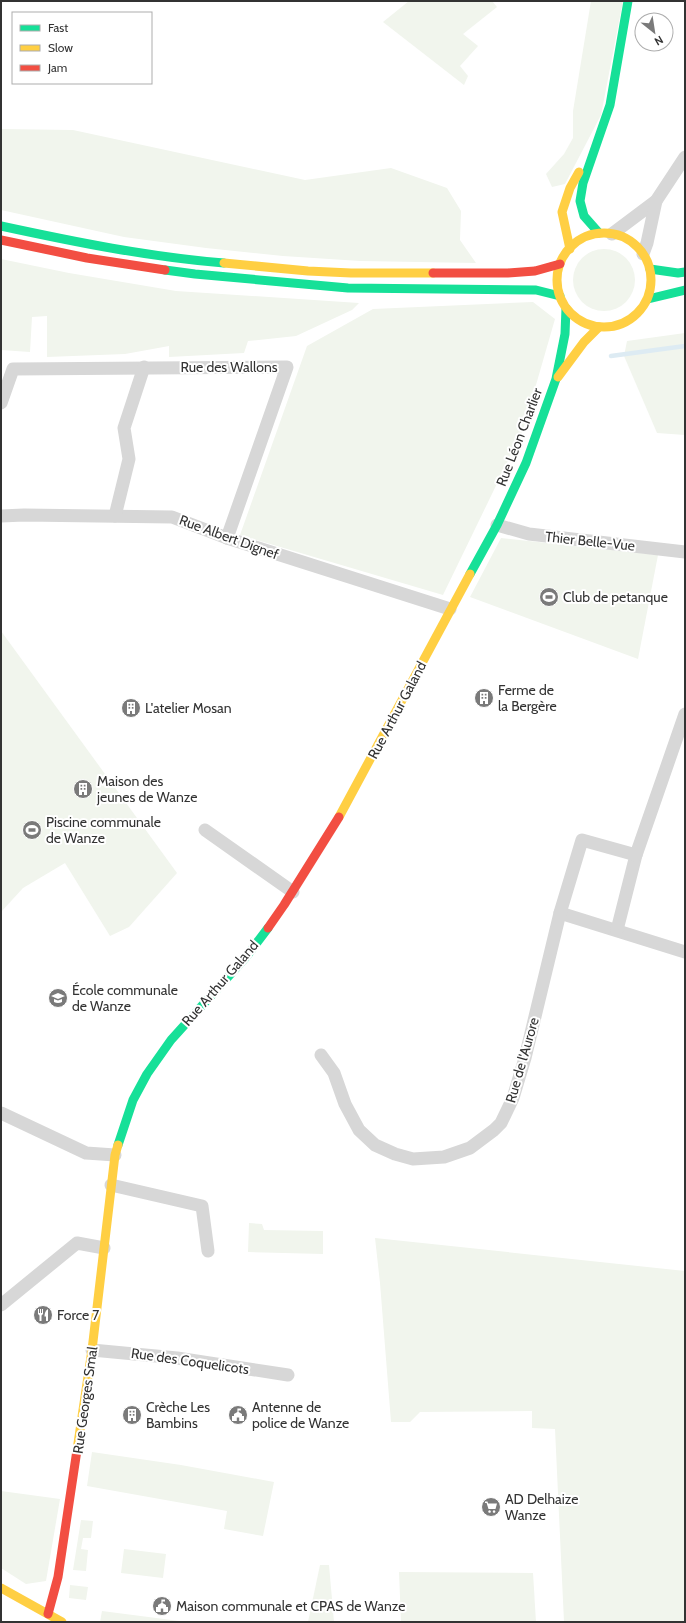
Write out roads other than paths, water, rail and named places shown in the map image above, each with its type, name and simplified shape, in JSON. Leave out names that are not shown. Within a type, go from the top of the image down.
[{"type":"street","points":[[599,233],[584,216],[580,201],[583,183],[610,105],[628,1]]},
{"type":"street","points":[[570,248],[562,212],[570,188],[582,166],[595,147]]},
{"type":"street","points":[[612,234],[656,201],[685,157]]},
{"type":"street","points":[[644,254],[656,201]]},
{"type":"street","points":[[1,226],[90,245],[197,261],[308,271],[351,273],[508,273],[535,271],[560,264]]},
{"type":"street","points":[[599,233],[612,234],[635,244],[644,254],[650,269],[651,289],[648,299],[640,311],[628,321],[619,325],[600,327],[581,321],[566,308],[560,296],[557,285],[558,274],[560,264],[570,248],[578,241],[599,233]]},
{"type":"street","points":[[1,240],[87,258],[195,274],[348,288],[536,290],[560,296]]},
{"type":"street","points":[[650,269],[685,272]]},
{"type":"street","points":[[648,299],[685,290]]},
{"type":"street","name":"Rue Léon Charlier","points":[[497,525],[526,463],[556,379],[565,334],[566,308]]},
{"type":"street","name":"Rue Léon Charlier","points":[[556,379],[584,342],[600,327]]},
{"type":"street","points":[[114,516],[129,459],[124,428],[144,367]]},
{"type":"street","name":"Rue des Wallons","points":[[1,403],[13,369],[287,367],[228,538]]},
{"type":"street","name":"Rue Albert Dignef","points":[[1,516],[172,517],[228,538],[450,609]]},
{"type":"street","name":"Thier Belle-Vue","points":[[497,525],[529,534],[685,552]]},
{"type":"street","name":"Rue Arthur Galand","points":[[147,1074],[171,1040],[246,956],[293,892],[346,807],[450,609],[497,525]]},
{"type":"street","points":[[617,930],[636,855],[685,714]]},
{"type":"street","points":[[205,830],[293,892]]},
{"type":"street","name":"Rue de l'Aurore","points":[[320,1055],[327,1062],[336,1078],[345,1104],[360,1130],[375,1145],[395,1154],[413,1159],[444,1157],[470,1148],[501,1123],[514,1098],[560,913],[582,840],[636,855]]},
{"type":"street","points":[[560,913],[685,952]]},
{"type":"street","name":"Rue Georges Smal","points":[[48,1614],[58,1577],[92,1350],[115,1155],[133,1100],[147,1074]]},
{"type":"street","points":[[1,1113],[86,1153],[115,1155]]},
{"type":"street","points":[[111,1185],[202,1206],[208,1251]]},
{"type":"street","points":[[1,1305],[77,1243],[104,1248]]},
{"type":"street","name":"Rue des Coquelicots","points":[[92,1350],[177,1358],[288,1375]]},
{"type":"street","points":[[1,1588],[62,1622]]},
{"type":"waterway","points":[[611,356],[685,346]]},
{"type":"place","name":"Club de petanque","points":[[549,597]]},
{"type":"place","name":"Ferme de la Bergère","points":[[484,698]]},
{"type":"place","name":"L'atelier Mosan","points":[[131,708]]},
{"type":"place","name":"Maison des jeunes de Wanze","points":[[83,789]]},
{"type":"place","name":"Piscine communale de Wanze","points":[[32,830]]},
{"type":"place","name":"École communale de Wanze","points":[[58,998]]},
{"type":"place","name":"Force 7","points":[[43,1315]]},
{"type":"place","name":"Crèche Les Bambins","points":[[132,1415]]},
{"type":"place","name":"Antenne de police de Wanze","points":[[238,1415]]},
{"type":"place","name":"AD Delhaize Wanze","points":[[491,1507]]},
{"type":"place","name":"Maison communale et CPAS de Wanze","points":[[162,1606]]}]
